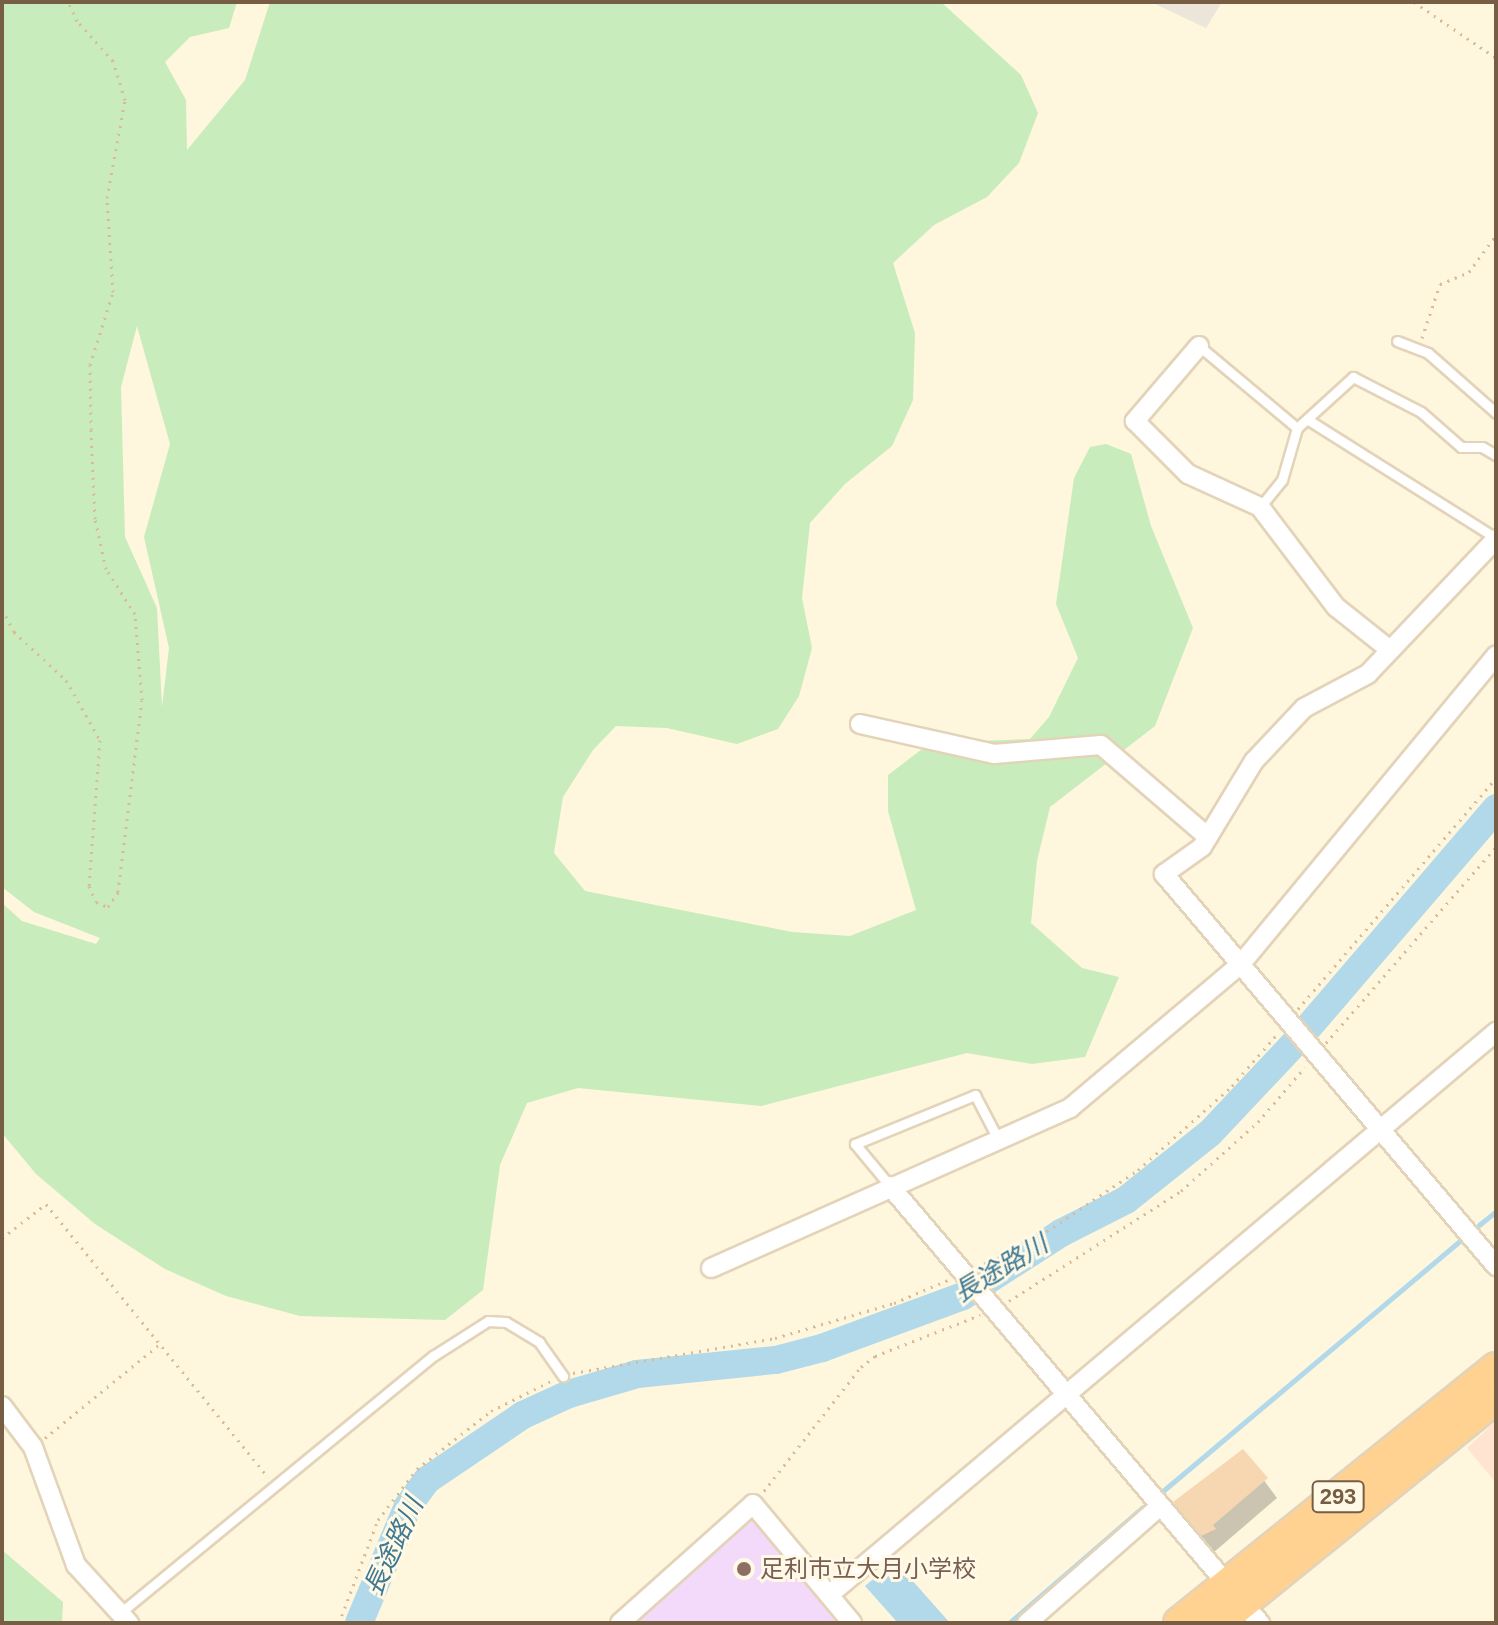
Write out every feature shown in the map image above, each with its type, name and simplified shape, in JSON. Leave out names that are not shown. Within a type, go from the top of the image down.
[{"type":"highway","name":"293","points":[[1179,1623],[1243,1604],[1496,1368]]},
{"type":"highway","name":"293","points":[[1218,1623],[1496,1398]]},
{"type":"street","points":[[1199,346],[1135,421],[1188,474],[1260,507],[1336,607],[1390,650]]},
{"type":"street","points":[[1496,539],[1368,674],[1304,708],[1254,761],[1208,837],[1164,874],[1496,1266]]},
{"type":"street","points":[[711,1268],[1070,1108],[1240,965],[1496,655]]},
{"type":"street","points":[[860,724],[994,754],[1101,745],[1208,837]]},
{"type":"street","points":[[829,1595],[1069,1396],[1380,1127],[1496,1032]]},
{"type":"street","points":[[890,1186],[1243,1604]]},
{"type":"street","points":[[2,1406],[33,1447],[68,1548],[87,1579],[124,1618]]},
{"type":"street","points":[[620,1623],[753,1504],[852,1623]]},
{"type":"street","points":[[1027,1623],[1160,1506]]},
{"type":"lane","points":[[1397,341],[1418,349],[1496,413]]},
{"type":"lane","points":[[1199,346],[1297,428]]},
{"type":"lane","points":[[1260,507],[1282,480],[1297,428],[1310,421],[1353,377],[1421,412],[1461,447],[1482,447],[1496,455]]},
{"type":"lane","points":[[1310,421],[1496,539]]},
{"type":"lane","points":[[890,1186],[855,1144],[975,1095],[998,1139]]},
{"type":"lane","points":[[124,1618],[275,1486],[433,1356],[488,1321],[506,1322],[539,1342],[563,1376]]},
{"type":"path","points":[[2,609],[22,641],[66,680],[100,740],[89,886],[96,902],[108,907],[118,892],[142,700],[135,614],[106,569],[95,519],[91,430],[90,365],[115,274],[108,187],[125,100],[113,61],[77,21],[68,2]]},
{"type":"path","points":[[1414,2],[1496,58]]},
{"type":"path","points":[[1418,349],[1440,284],[1469,272],[1496,235]]},
{"type":"path","points":[[753,1504],[861,1367],[875,1356],[994,1307],[1181,1191],[1258,1122],[1314,1051],[1496,847]]},
{"type":"path","points":[[2,1238],[46,1204],[275,1486]]},
{"type":"path","points":[[33,1447],[160,1344]]},
{"type":"shaded area","points":[[1151,2],[1222,2],[1206,28]]},
{"type":"shaded area","points":[[1496,1421],[1496,1483],[1467,1448]]},
{"type":"shaded area","name":"足利市立大月小学校","points":[[753,1515],[842,1623],[628,1623]]},
{"type":"green space","points":[[2,2],[237,2],[229,28],[190,37],[165,62],[186,100],[187,150],[245,80],[270,2],[941,2],[1021,75],[1038,113],[1019,163],[987,197],[934,225],[893,263],[915,333],[913,400],[892,446],[845,484],[810,523],[802,598],[812,648],[799,696],[778,729],[737,744],[667,728],[616,726],[593,750],[563,797],[554,853],[585,891],[792,932],[850,936],[916,910],[888,811],[888,775],[930,743],[1030,739],[1049,717],[1078,658],[1056,604],[1074,478],[1090,447],[1106,444],[1131,454],[1151,526],[1193,628],[1155,726],[1050,807],[1037,861],[1031,923],[1082,968],[1119,977],[1085,1057],[1032,1064],[967,1053],[761,1106],[578,1088],[527,1103],[500,1165],[483,1290],[445,1320],[300,1316],[226,1296],[165,1269],[95,1224],[36,1174],[2,1133],[2,903],[22,921],[96,944],[100,938],[34,912],[2,887]],"holes":[[[137,326],[170,444],[144,537],[169,648],[162,707],[157,608],[125,537],[121,387]]]},
{"type":"green space","points":[[2,1550],[63,1602],[62,1623],[2,1623]]},
{"type":"water","points":[[895,1561],[950,1623],[898,1623],[865,1586]]},
{"type":"building","points":[[1243,1449],[1268,1478],[1213,1525],[1216,1529],[1201,1536],[1173,1502]]},
{"type":"waterway","name":"長途路川","points":[[359,1623],[408,1506],[427,1480],[523,1415],[569,1394],[637,1374],[776,1360],[822,1348],[963,1296],[1061,1233],[1126,1200],[1210,1133],[1294,1044],[1496,808]]},
{"type":"waterway","points":[[1479,1225],[1496,1211]]},
{"type":"waterway","points":[[1164,1490],[1459,1242]]},
{"type":"waterway","points":[[1009,1623],[1143,1507]]},
{"type":"place","name":"足利市立大月小学校","points":[[744,1569]]}]
